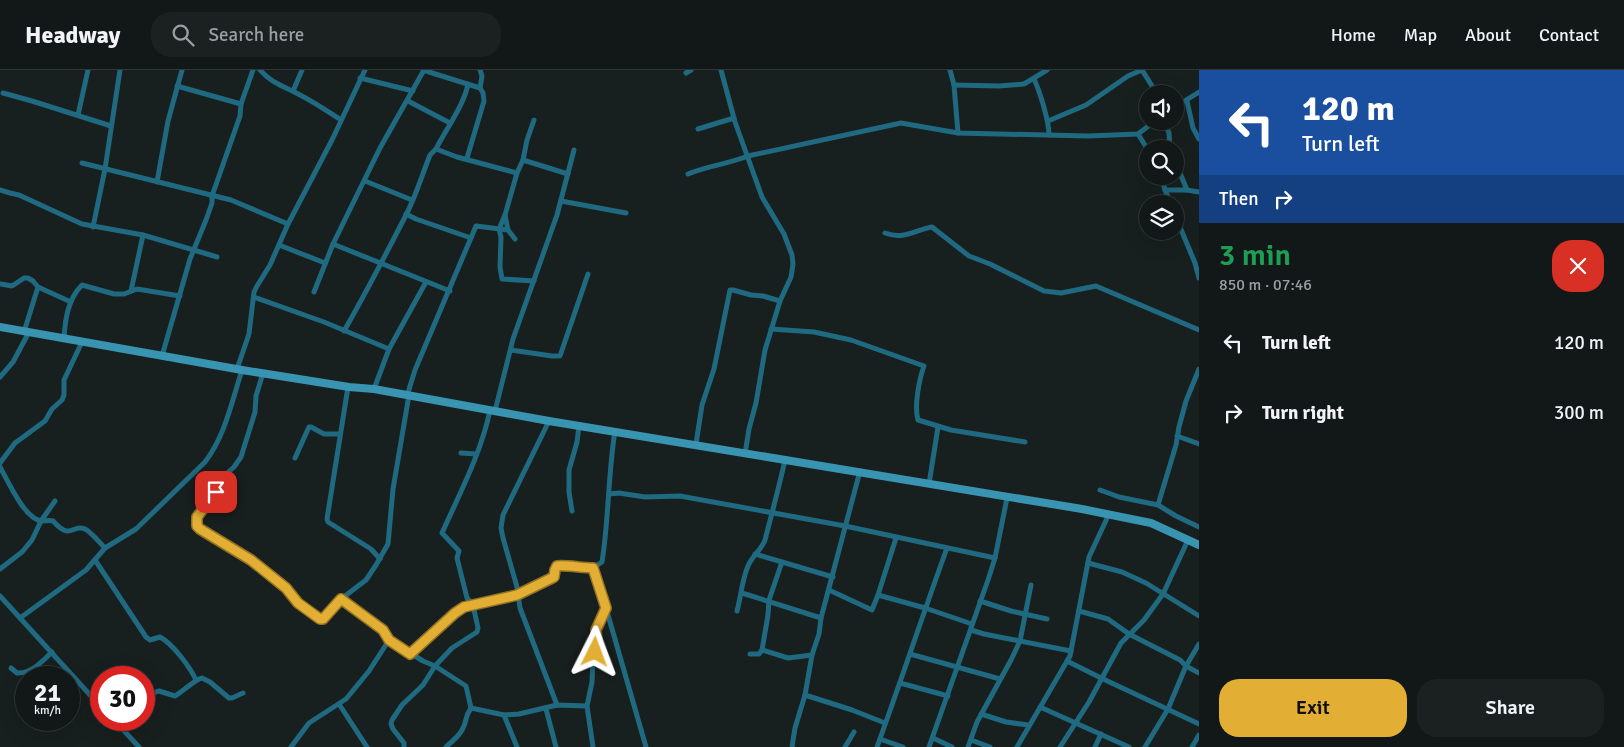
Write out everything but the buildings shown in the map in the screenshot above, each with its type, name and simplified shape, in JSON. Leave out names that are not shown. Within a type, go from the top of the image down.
[{"type":"main road","points":[[0,327],[240,370],[348,387],[374,389],[549,421],[860,471],[1006,498],[1109,514],[1151,524],[1199,545]]},
{"type":"street","points":[[78,115],[88,70]]},
{"type":"street","points":[[93,226],[105,169],[120,70]]},
{"type":"street","points":[[157,182],[168,121],[182,70]]},
{"type":"street","points":[[162,356],[190,259],[212,203],[212,196],[240,116],[241,104],[253,70]]},
{"type":"street","points":[[260,70],[273,82],[293,91],[341,120]]},
{"type":"street","points":[[293,91],[302,70]]},
{"type":"street","points":[[20,618],[86,570],[105,548],[136,529],[212,453],[226,422],[249,334],[257,286],[270,265],[288,224],[311,184],[365,70]]},
{"type":"street","points":[[314,292],[333,244],[380,148],[424,70],[480,88]]},
{"type":"street","points":[[467,158],[484,101],[480,88],[482,76],[480,70]]},
{"type":"street","points":[[721,70],[734,118],[764,202],[784,234],[792,255],[793,264],[791,277],[780,300],[762,362],[756,403],[745,454]]},
{"type":"street","points":[[950,70],[954,84],[958,133]]},
{"type":"street","points":[[954,84],[1010,86],[1024,84],[1047,70]]},
{"type":"street","points":[[1048,121],[1086,105],[1128,76],[1142,70],[1151,85]]},
{"type":"street","points":[[360,78],[412,91]]},
{"type":"street","points":[[1034,79],[1048,121],[1049,135]]},
{"type":"street","points":[[344,331],[382,263],[396,231],[406,214],[430,155],[436,149],[450,123],[466,92],[468,84]]},
{"type":"street","points":[[177,86],[241,104]]},
{"type":"street","points":[[1184,102],[1199,92]]},
{"type":"street","points":[[4,93],[111,126]]},
{"type":"street","points":[[1187,100],[1193,128],[1199,139]]},
{"type":"street","points":[[408,101],[450,123]]},
{"type":"street","points":[[698,129],[734,118]]},
{"type":"street","points":[[534,120],[523,160],[517,172],[505,215],[499,229],[501,237],[500,267],[502,279],[534,281]]},
{"type":"street","points":[[688,174],[748,156],[901,123],[958,133],[1110,136],[1138,134],[1143,130]]},
{"type":"street","points":[[1138,134],[1142,140]]},
{"type":"street","points":[[436,149],[458,157],[517,172]]},
{"type":"street","points":[[404,747],[404,743],[393,729],[392,720],[402,705],[423,685],[435,666],[452,648],[477,632],[478,628],[473,605],[467,598],[457,558],[459,551],[442,533],[487,428],[513,339],[561,202],[574,150]]},
{"type":"street","points":[[523,160],[568,174]]},
{"type":"street","points":[[82,163],[231,200],[288,224]]},
{"type":"street","points":[[365,181],[412,200]]},
{"type":"street","points":[[1184,183],[1187,190]]},
{"type":"street","points":[[1164,185],[1167,195]]},
{"type":"street","points":[[0,190],[19,195],[82,224],[143,235],[217,257]]},
{"type":"street","points":[[1165,190],[1199,192]]},
{"type":"street","points":[[561,202],[626,213]]},
{"type":"street","points":[[406,214],[471,238]]},
{"type":"street","points":[[505,215],[508,230],[515,239]]},
{"type":"street","points":[[263,373],[256,396],[255,412],[241,457],[224,476],[213,498],[197,517],[197,526],[251,560],[286,588],[298,603],[320,619],[323,619],[341,599],[366,580],[388,544],[393,489],[408,396],[415,370],[476,226],[508,230]]},
{"type":"street","points":[[885,233],[895,236],[908,235],[923,228],[932,227],[969,256],[990,264],[1044,291],[1061,293],[1096,286],[1199,330]]},
{"type":"street","points":[[131,291],[143,235]]},
{"type":"street","points":[[1184,237],[1199,278]]},
{"type":"street","points":[[280,244],[325,263]]},
{"type":"street","points":[[333,244],[450,291]]},
{"type":"street","points":[[511,350],[560,356],[588,274]]},
{"type":"street","points":[[1,284],[12,286],[24,278],[28,278],[33,280],[38,287],[71,302]]},
{"type":"street","points":[[374,389],[389,349],[426,282]]},
{"type":"street","points":[[64,338],[66,314],[82,285],[114,294],[124,294],[137,289],[144,289],[180,296]]},
{"type":"street","points":[[0,377],[13,362],[26,332],[38,287]]},
{"type":"street","points":[[696,444],[702,405],[714,369],[730,290],[751,296],[762,296],[780,300]]},
{"type":"street","points":[[254,297],[289,308],[389,349]]},
{"type":"street","points":[[772,329],[814,332],[852,340],[924,366],[920,377],[916,414],[918,420],[938,426],[1026,442]]},
{"type":"street","points":[[0,463],[15,443],[45,421],[52,409],[63,398],[64,380],[82,342]]},
{"type":"street","points":[[1158,505],[1186,401],[1199,369]]},
{"type":"street","points":[[348,387],[327,519],[328,522],[370,549],[380,559]]},
{"type":"street","points":[[549,421],[503,515],[501,528],[517,587],[520,608],[557,705]]},
{"type":"street","points":[[572,511],[569,492],[569,470],[577,442],[579,426]]},
{"type":"street","points":[[930,484],[938,426]]},
{"type":"street","points":[[295,458],[308,427],[324,434],[340,434]]},
{"type":"street","points":[[410,654],[464,607],[517,595],[554,577],[557,566],[567,565],[579,568],[593,568],[602,562],[611,455],[615,431]]},
{"type":"street","points":[[1178,436],[1199,444]]},
{"type":"street","points":[[461,453],[476,454]]},
{"type":"street","points":[[737,611],[743,580],[748,566],[764,542],[786,460]]},
{"type":"street","points":[[0,467],[27,512],[40,521],[53,521],[61,530],[67,532],[79,528],[85,529],[105,548]]},
{"type":"street","points":[[793,746],[795,728],[806,695],[812,655],[819,634],[821,618],[860,471]]},
{"type":"street","points":[[1100,490],[1118,497],[1158,505],[1199,527]]},
{"type":"street","points":[[609,494],[619,493],[644,497],[680,496],[846,526],[995,558]]},
{"type":"street","points":[[929,747],[995,558],[1006,498]]},
{"type":"street","points":[[0,569],[22,552],[30,543],[40,521],[55,501]]},
{"type":"street","points":[[1017,747],[1071,651],[1088,562],[1109,514]]},
{"type":"street","points":[[829,590],[872,610],[896,538]]},
{"type":"street","points":[[1060,747],[1077,722],[1122,643],[1144,620],[1163,594],[1188,540]]},
{"type":"street","points":[[877,747],[947,548]]},
{"type":"street","points":[[755,554],[833,577]]},
{"type":"street","points":[[96,560],[146,637],[150,640],[160,637],[166,640],[196,680]]},
{"type":"street","points":[[750,654],[759,654],[762,650],[769,600],[782,562]]},
{"type":"street","points":[[1088,562],[1122,572],[1152,586],[1199,616]]},
{"type":"street","points":[[593,568],[646,747]]},
{"type":"street","points":[[968,747],[981,714],[1020,641],[1031,585]]},
{"type":"street","points":[[742,592],[821,618]]},
{"type":"street","points":[[878,595],[925,608],[972,627],[984,634],[1071,651]]},
{"type":"street","points":[[0,596],[90,694]]},
{"type":"street","points":[[341,599],[383,630],[389,640],[466,686],[471,708],[466,716],[465,726],[446,747]]},
{"type":"street","points":[[980,601],[1046,619]]},
{"type":"street","points":[[593,747],[586,706],[592,682],[593,658],[597,644],[596,630],[606,608]]},
{"type":"street","points":[[1079,611],[1108,619],[1130,634],[1180,660],[1186,666],[1199,673]]},
{"type":"street","points":[[291,747],[309,723],[346,699],[369,671],[389,640]]},
{"type":"street","points":[[1145,747],[1168,709],[1186,666],[1199,644]]},
{"type":"street","points":[[762,650],[788,658],[812,655]]},
{"type":"street","points":[[11,668],[18,673],[25,672],[32,669],[52,652]]},
{"type":"street","points":[[910,654],[1000,680]]},
{"type":"street","points":[[1067,661],[1199,724]]},
{"type":"street","points":[[155,692],[159,691],[175,696],[186,690],[196,680],[204,678],[228,698],[243,693]]},
{"type":"street","points":[[900,683],[948,696]]},
{"type":"street","points":[[806,695],[885,723]]},
{"type":"street","points":[[339,704],[367,747]]},
{"type":"street","points":[[471,708],[504,715],[546,709],[557,705],[586,706]]},
{"type":"street","points":[[1040,706],[1129,747]]},
{"type":"street","points":[[546,709],[556,747]]},
{"type":"street","points":[[981,714],[1006,722],[1028,725]]},
{"type":"street","points":[[504,715],[517,747]]},
{"type":"street","points":[[124,731],[139,747]]},
{"type":"street","points":[[846,747],[854,732]]},
{"type":"street","points":[[1095,747],[1102,734]]},
{"type":"street","points":[[1192,747],[1199,734]]},
{"type":"street","points":[[933,738],[952,747]]},
{"type":"street","points":[[880,739],[903,747]]},
{"type":"street","points":[[971,740],[990,747]]},
{"type":"route","points":[[216,492],[197,517],[197,526],[200,529],[242,553],[286,588],[298,603],[320,619],[323,619],[341,599],[383,630],[389,640],[410,654],[422,641],[464,607],[517,595],[554,577],[557,566],[567,565],[579,568],[593,568],[606,608],[596,630],[597,644],[595,652]]}]
